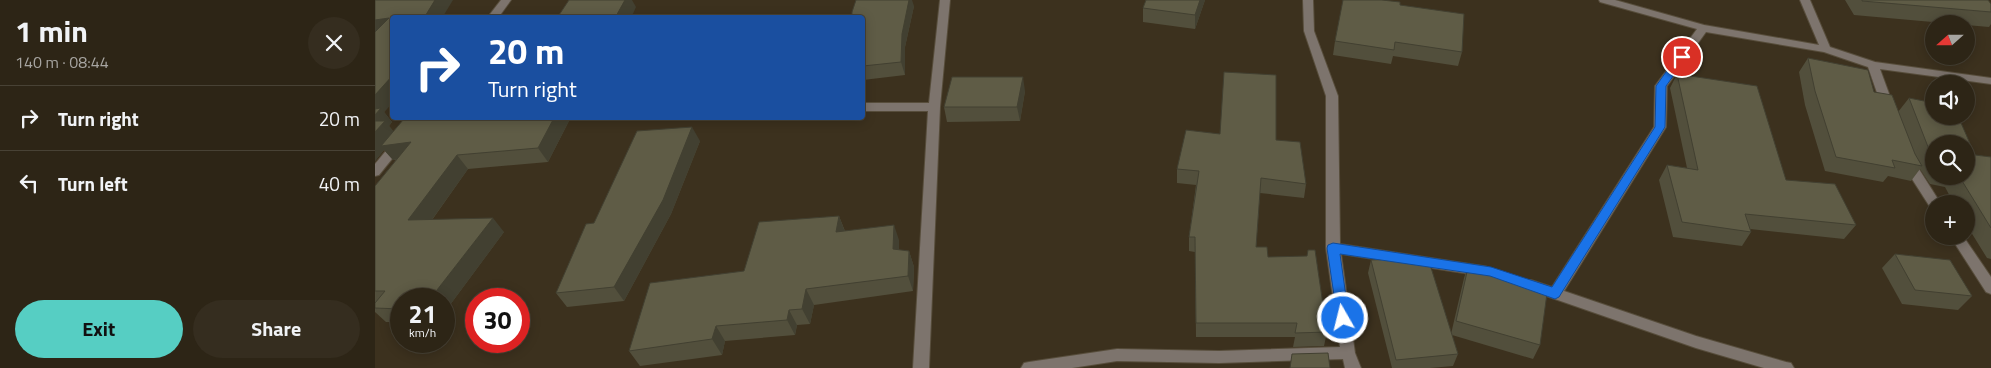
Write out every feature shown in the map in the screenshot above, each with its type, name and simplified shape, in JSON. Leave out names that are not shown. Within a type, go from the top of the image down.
[{"type":"street","points":[[494,15],[506,0]]},
{"type":"street","points":[[921,368],[934,107],[945,0]]},
{"type":"street","points":[[1307,0],[1309,31],[1332,96],[1333,248],[1348,353],[1353,368]]},
{"type":"street","points":[[1604,0],[1703,28],[1826,49],[1873,65],[1991,81]]},
{"type":"street","points":[[1805,0],[1826,49]]},
{"type":"street","points":[[1555,294],[1660,127],[1661,86],[1703,28]]},
{"type":"street","points":[[1873,65],[1894,122]]},
{"type":"street","points":[[865,107],[934,107]]},
{"type":"street","points":[[375,172],[417,120]]},
{"type":"street","points":[[1904,150],[1911,168],[1929,195]]},
{"type":"street","points":[[1962,245],[1991,288]]},
{"type":"street","points":[[1333,248],[1491,272],[1500,275]]},
{"type":"street","points":[[1518,281],[1696,342],[1786,368]]},
{"type":"street","points":[[1029,368],[1117,355],[1219,357],[1348,353]]},
{"type":"building","points":[[375,0],[435,0],[426,15],[390,15],[390,78],[375,95],[375,32],[389,18],[375,20]]},
{"type":"building","points":[[569,0],[625,0],[617,15],[559,15]]},
{"type":"building","points":[[856,0],[909,0],[902,34],[901,62],[865,66],[865,15],[852,15]]},
{"type":"building","points":[[1146,0],[1200,0],[1195,15],[1143,8]]},
{"type":"building","points":[[1343,0],[1400,2],[1400,5],[1464,14],[1462,52],[1395,42],[1394,50],[1335,41]]},
{"type":"building","points":[[1988,0],[1991,4],[1991,12],[1862,1]]},
{"type":"building","points":[[1808,58],[1868,70],[1874,92],[1892,95],[1915,154],[1922,166],[1892,160],[1895,168],[1836,157],[1815,91]]},
{"type":"building","points":[[1224,72],[1276,75],[1276,140],[1300,142],[1306,184],[1261,178],[1256,247],[1267,247],[1268,257],[1307,256],[1308,250],[1315,250],[1327,332],[1295,333],[1297,323],[1196,323],[1195,237],[1189,237],[1199,171],[1177,169],[1186,130],[1220,134]]},
{"type":"building","points":[[1677,74],[1757,86],[1786,180],[1835,184],[1856,225],[1745,214],[1751,232],[1682,222],[1667,165],[1698,170]]},
{"type":"building","points":[[952,77],[1023,77],[1017,107],[944,107]]},
{"type":"building","points":[[1909,98],[1925,101],[1925,125],[1962,125],[1966,135],[1925,135],[1925,139]]},
{"type":"building","points":[[381,108],[375,115],[375,109]]},
{"type":"building","points":[[403,120],[553,120],[538,148],[457,155],[408,220],[493,218],[439,288],[390,288],[390,309],[375,308],[375,303],[385,291],[375,291],[375,186],[411,142],[381,146]]},
{"type":"building","points":[[375,121],[385,121],[375,132]]},
{"type":"building","points":[[692,127],[663,200],[614,287],[556,293],[586,224],[594,223],[637,131]]},
{"type":"building","points":[[1975,155],[1991,157],[1991,228],[1975,202],[1975,195],[1971,195],[1965,185],[1975,185]]},
{"type":"building","points":[[839,216],[836,232],[894,225],[893,249],[909,251],[908,276],[806,289],[802,309],[789,310],[787,320],[716,326],[712,339],[629,351],[650,283],[744,271],[759,222]]},
{"type":"building","points":[[1895,254],[1950,260],[1972,296],[1915,290]]},
{"type":"building","points":[[1428,258],[1458,354],[1396,360],[1371,260]]},
{"type":"building","points":[[1469,263],[1548,286],[1540,345],[1456,321]]},
{"type":"building","points":[[1328,353],[1330,368],[1290,368],[1292,354]]},
{"type":"route","points":[[1343,318],[1333,248],[1491,272],[1555,294],[1660,127],[1661,86],[1682,57]]}]
